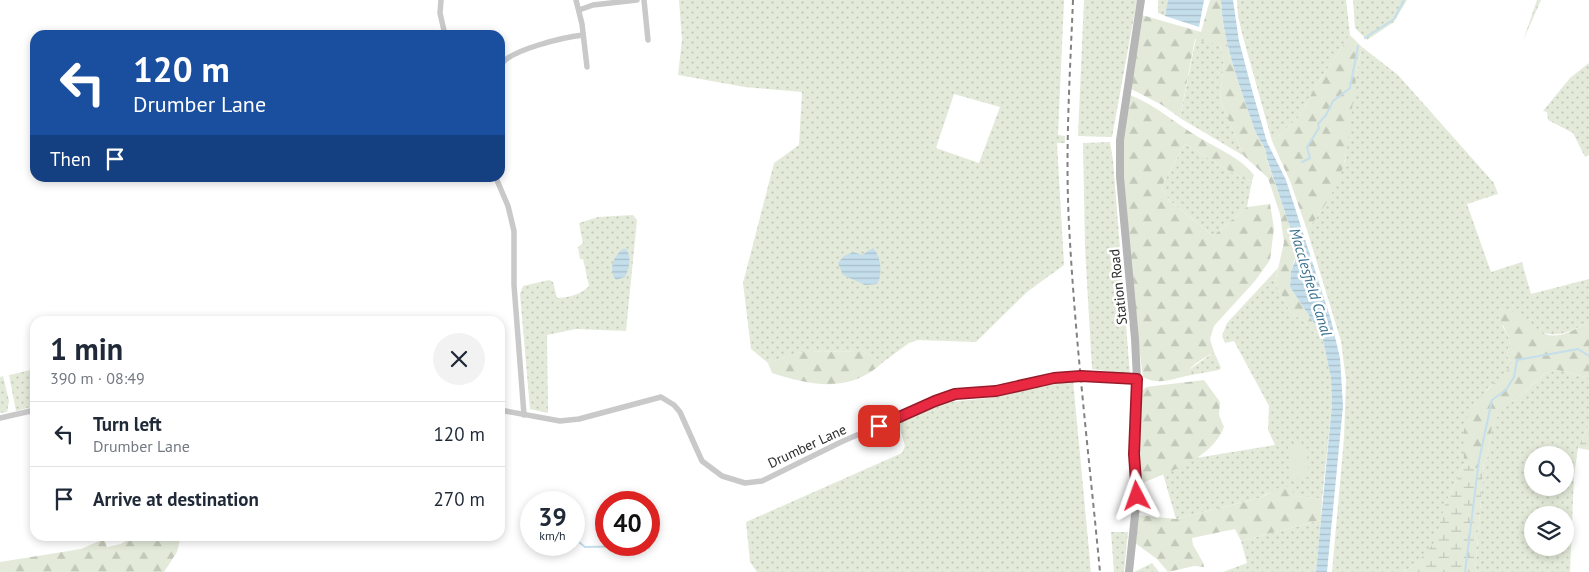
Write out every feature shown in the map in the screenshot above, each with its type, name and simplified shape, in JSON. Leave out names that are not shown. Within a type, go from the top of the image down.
[{"type":"street","points":[[441,0],[440,13],[444,30]]},
{"type":"street","points":[[576,0],[587,67]]},
{"type":"street","points":[[579,10],[593,5],[637,0]]},
{"type":"street","points":[[644,0],[648,40]]},
{"type":"street","name":"Station Road","points":[[1129,572],[1137,496],[1134,454],[1137,379],[1136,339],[1120,177],[1120,140],[1141,0]]},
{"type":"street","points":[[505,59],[515,53],[583,35]]},
{"type":"street","points":[[498,182],[508,206],[514,231],[516,323],[524,415],[505,411]]},
{"type":"street","name":"Drumber Lane","points":[[524,415],[547,420],[570,420],[661,397],[674,405],[680,412],[702,461],[722,476],[745,483],[762,481],[841,442],[955,394],[996,391],[1054,378],[1081,376],[1137,379]]},
{"type":"street","points":[[0,418],[30,411]]},
{"type":"green space","points":[[679,0],[1064,0],[1058,135],[1065,136],[1065,143],[1057,143],[1064,265],[1027,292],[976,342],[918,340],[909,343],[882,363],[863,351],[801,352],[768,363],[751,349],[743,283],[774,163],[799,145],[802,92],[745,87],[678,75],[682,40]],"holes":[[[954,94],[1000,107],[979,163],[936,148]]]},
{"type":"green space","points":[[1084,0],[1137,0],[1112,137],[1078,136]]},
{"type":"green space","points":[[1158,0],[1168,0],[1165,16],[1158,13]]},
{"type":"green space","points":[[1210,0],[1221,0],[1222,17],[1233,65],[1254,128],[1266,151],[1267,160],[1294,239],[1296,255],[1291,271],[1290,287],[1322,335],[1313,331],[1304,321],[1291,313],[1275,283],[1284,242],[1280,214],[1268,178],[1244,156],[1220,100],[1224,59],[1220,45],[1195,39],[1180,118],[1162,105],[1131,89],[1142,15],[1201,32]]},
{"type":"green space","points":[[1237,0],[1346,0],[1350,35],[1314,89],[1299,117],[1272,141],[1243,37],[1238,16]]},
{"type":"green space","points":[[1353,0],[1407,0],[1394,22],[1367,40],[1355,28]]},
{"type":"green space","points":[[1537,0],[1541,0],[1523,41]]},
{"type":"green space","points":[[1350,35],[1362,47],[1345,159],[1339,178],[1330,196],[1307,230],[1290,181],[1272,141],[1299,117],[1314,89]]},
{"type":"green space","points":[[1196,38],[1220,45],[1224,59],[1220,100],[1244,156],[1180,118]]},
{"type":"green space","points":[[1362,47],[1398,75],[1494,183],[1498,194],[1467,204],[1491,272],[1522,262],[1531,294],[1589,279],[1589,321],[1575,329],[1560,334],[1553,334],[1545,333],[1531,325],[1502,325],[1510,340],[1507,356],[1513,364],[1501,379],[1488,388],[1466,421],[1464,464],[1445,504],[1436,542],[1415,565],[1402,572],[1332,572],[1344,438],[1346,380],[1341,341],[1307,230],[1322,210],[1345,161],[1352,96]]},
{"type":"green space","points":[[1589,63],[1589,155],[1585,157],[1573,133],[1548,120],[1547,112],[1543,111],[1570,78]]},
{"type":"green space","points":[[1130,95],[1149,104],[1191,133],[1236,159],[1254,175],[1252,181],[1243,179],[1185,144],[1161,187],[1169,200],[1213,236],[1247,207],[1270,204],[1274,228],[1270,260],[1255,281],[1214,326],[1210,339],[1214,352],[1190,368],[1186,376],[1164,381],[1154,381],[1143,377],[1135,317],[1124,183],[1123,140]]},
{"type":"green space","points":[[1110,142],[1130,375],[1092,369],[1085,248],[1083,143]]},
{"type":"green space","points":[[1185,144],[1243,179],[1252,181],[1247,207],[1213,236],[1169,200],[1161,187]]},
{"type":"green space","points":[[633,215],[637,220],[626,331],[576,329],[547,335],[548,413],[530,409],[520,294],[523,286],[549,280],[553,282],[557,298],[583,291],[589,286],[583,259],[580,259],[578,247],[583,243],[579,223],[598,217]]},
{"type":"green space","points":[[1278,268],[1275,283],[1291,313],[1304,321],[1313,331],[1322,335],[1331,378],[1332,405],[1322,499],[1295,496],[1288,487],[1266,494],[1260,498],[1176,519],[1163,474],[1196,458],[1275,445],[1268,430],[1269,406],[1234,341],[1225,343],[1222,336],[1227,323]]},
{"type":"green space","points":[[1501,309],[1514,312],[1547,335],[1557,335],[1571,331],[1589,321],[1589,378],[1558,370],[1545,373],[1517,399],[1502,408],[1492,427],[1487,459],[1478,469],[1464,464],[1466,421],[1474,405],[1513,364],[1507,356],[1510,340],[1499,317]]},
{"type":"green space","points":[[863,351],[882,363],[869,373],[843,383],[815,383],[786,377],[772,373],[768,363],[801,352]]},
{"type":"green space","points":[[1214,352],[1221,368],[1219,370],[1186,376],[1186,372]]},
{"type":"green space","points":[[30,370],[30,407],[16,411],[9,375]]},
{"type":"green space","points":[[1558,370],[1589,378],[1589,424],[1578,448],[1574,476],[1574,446],[1524,446],[1524,496],[1573,496],[1573,506],[1524,506],[1524,556],[1571,556],[1570,572],[1475,572],[1484,462],[1487,459],[1492,427],[1502,407],[1517,399],[1545,373]]},
{"type":"green space","points":[[3,376],[9,401],[7,412],[0,413],[0,377]]},
{"type":"green space","points":[[1073,380],[1091,572],[757,572],[750,562],[746,522],[902,453],[905,446],[898,422],[929,407],[950,402],[989,398]]},
{"type":"green space","points":[[1204,380],[1220,402],[1219,415],[1224,427],[1218,438],[1210,448],[1189,463],[1140,484],[1137,447],[1141,392],[1146,387]]},
{"type":"green space","points":[[1589,424],[1589,450],[1578,448]]},
{"type":"green space","points":[[1306,444],[1309,477],[1292,479],[1288,446]]},
{"type":"green space","points":[[1484,462],[1475,572],[1402,572],[1415,565],[1435,542],[1445,504],[1464,464],[1478,469]]},
{"type":"green space","points":[[1282,486],[1288,487],[1296,496],[1322,499],[1321,520],[1241,541],[1235,529],[1192,538],[1193,545],[1204,567],[1194,566],[1168,572],[1157,559],[1135,543],[1138,515],[1176,519],[1260,498]]},
{"type":"green space","points":[[1321,520],[1316,572],[1223,572],[1247,563],[1241,541]]},
{"type":"green space","points":[[1111,532],[1128,532],[1124,572],[1114,572]]},
{"type":"green space","points":[[99,541],[105,541],[107,547],[126,541],[180,541],[177,552],[164,572],[0,572],[0,562],[81,549]]},
{"type":"green space","points":[[1152,563],[1159,572],[1134,572]]},
{"type":"water","points":[[1168,0],[1204,0],[1199,27],[1165,16]]},
{"type":"water","name":"Macclesfield Canal","points":[[1221,0],[1233,0],[1239,41],[1267,142],[1286,180],[1331,320],[1340,358],[1343,406],[1327,572],[1316,572],[1332,405],[1331,378],[1322,335],[1290,287],[1291,271],[1297,256],[1294,239],[1267,159],[1266,150],[1254,128],[1233,65],[1225,33]]},
{"type":"water","points":[[873,248],[878,256],[880,266],[880,276],[877,284],[865,285],[843,275],[838,263],[844,256],[854,252],[862,255]]},
{"type":"water","points":[[623,249],[626,249],[628,252],[629,266],[625,277],[616,280],[612,272],[613,263],[614,259]]},
{"type":"waterway","points":[[1365,38],[1394,19],[1404,0]]},
{"type":"waterway","points":[[1302,162],[1310,158],[1307,147],[1319,128],[1318,124],[1326,115],[1333,101],[1350,88],[1358,46]]},
{"type":"waterway","points":[[1465,572],[1479,460],[1492,400],[1506,390],[1514,377],[1517,360],[1578,349],[1589,356]]},
{"type":"waterway","points":[[585,547],[595,547]]},
{"type":"railway","points":[[1073,0],[1069,84],[1069,224],[1079,354],[1100,572]]},
{"type":"route","points":[[879,426],[955,394],[976,394],[996,391],[1054,378],[1084,376],[1137,379],[1134,454],[1137,496]]}]
